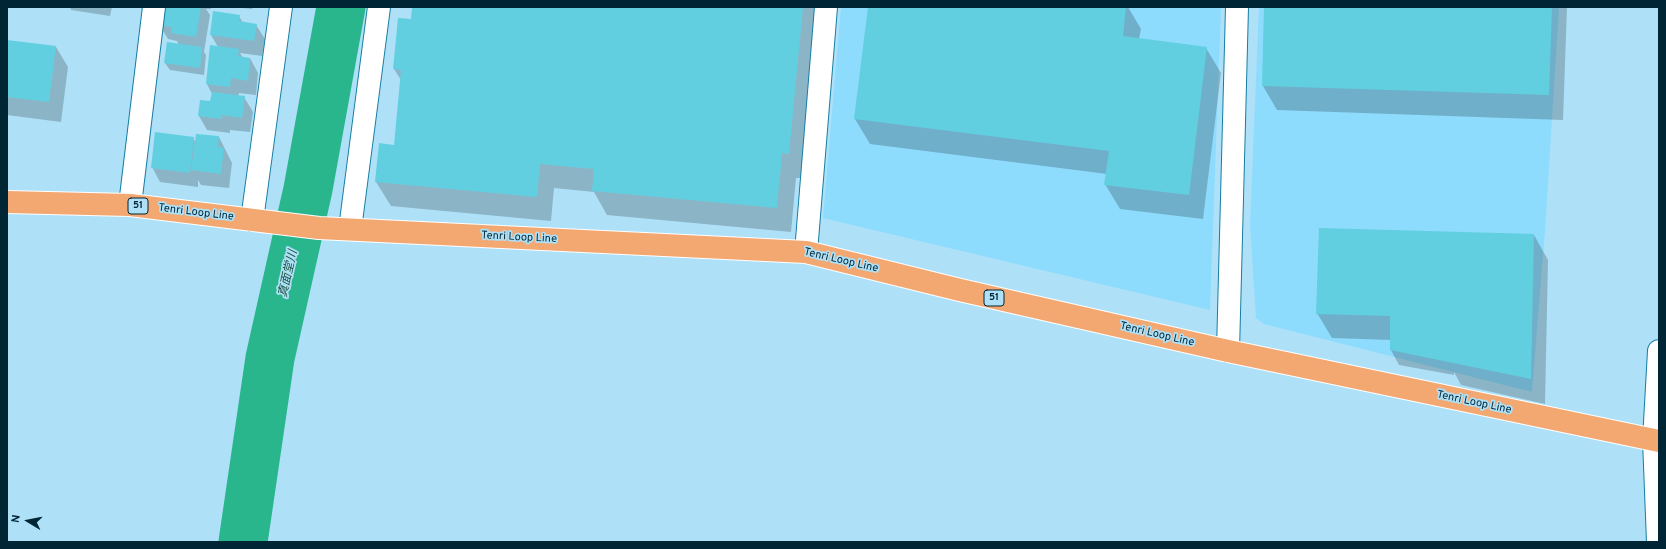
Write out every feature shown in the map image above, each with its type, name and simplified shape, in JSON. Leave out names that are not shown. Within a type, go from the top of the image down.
[{"type":"main road","name":"Tenri Loop Line","points":[[7,202],[130,205],[319,228],[806,252],[960,290],[1228,351],[1656,441]]},
{"type":"street","points":[[130,205],[154,7]]},
{"type":"street","points":[[260,221],[281,7]]},
{"type":"street","points":[[350,229],[379,7]]},
{"type":"street","points":[[806,252],[826,7]]},
{"type":"street","points":[[1228,351],[1237,7]]},
{"type":"street","points":[[1658,542],[1656,441],[1659,351]]},
{"type":"shaded area","points":[[841,7],[1221,7],[1210,310],[823,218]]},
{"type":"shaded area","points":[[1259,7],[1559,7],[1545,231],[1532,392],[1264,324],[1256,318],[1250,225]]},
{"type":"building","points":[[161,7],[201,7],[196,37],[171,33],[172,27],[158,25]]},
{"type":"building","points":[[412,7],[803,7],[789,154],[782,153],[777,208],[592,191],[594,169],[540,164],[537,197],[375,182],[379,143],[394,145],[401,70],[393,69],[398,18],[411,19]]},
{"type":"building","points":[[868,7],[1126,7],[1123,36],[1207,47],[1189,195],[1104,185],[1109,151],[854,119]]},
{"type":"building","points":[[1264,7],[1552,7],[1549,95],[1262,86]]},
{"type":"building","points":[[213,11],[240,15],[239,21],[257,24],[254,41],[210,35]]},
{"type":"building","points":[[7,40],[56,46],[49,102],[7,97]]},
{"type":"building","points":[[167,42],[202,47],[200,68],[164,63]]},
{"type":"building","points":[[210,45],[239,49],[238,56],[250,58],[248,81],[231,78],[230,87],[206,84]]},
{"type":"building","points":[[212,92],[245,96],[242,118],[222,115],[222,119],[198,116],[200,100],[210,101]]},
{"type":"building","points":[[155,132],[194,137],[190,173],[151,168]]},
{"type":"building","points":[[196,134],[219,136],[218,147],[224,148],[221,174],[191,170]]},
{"type":"building","points":[[1319,228],[1534,234],[1531,379],[1390,350],[1390,316],[1316,314]]},
{"type":"waterway","name":"真面堂川","points":[[243,542],[270,358],[308,189],[341,7]]}]
